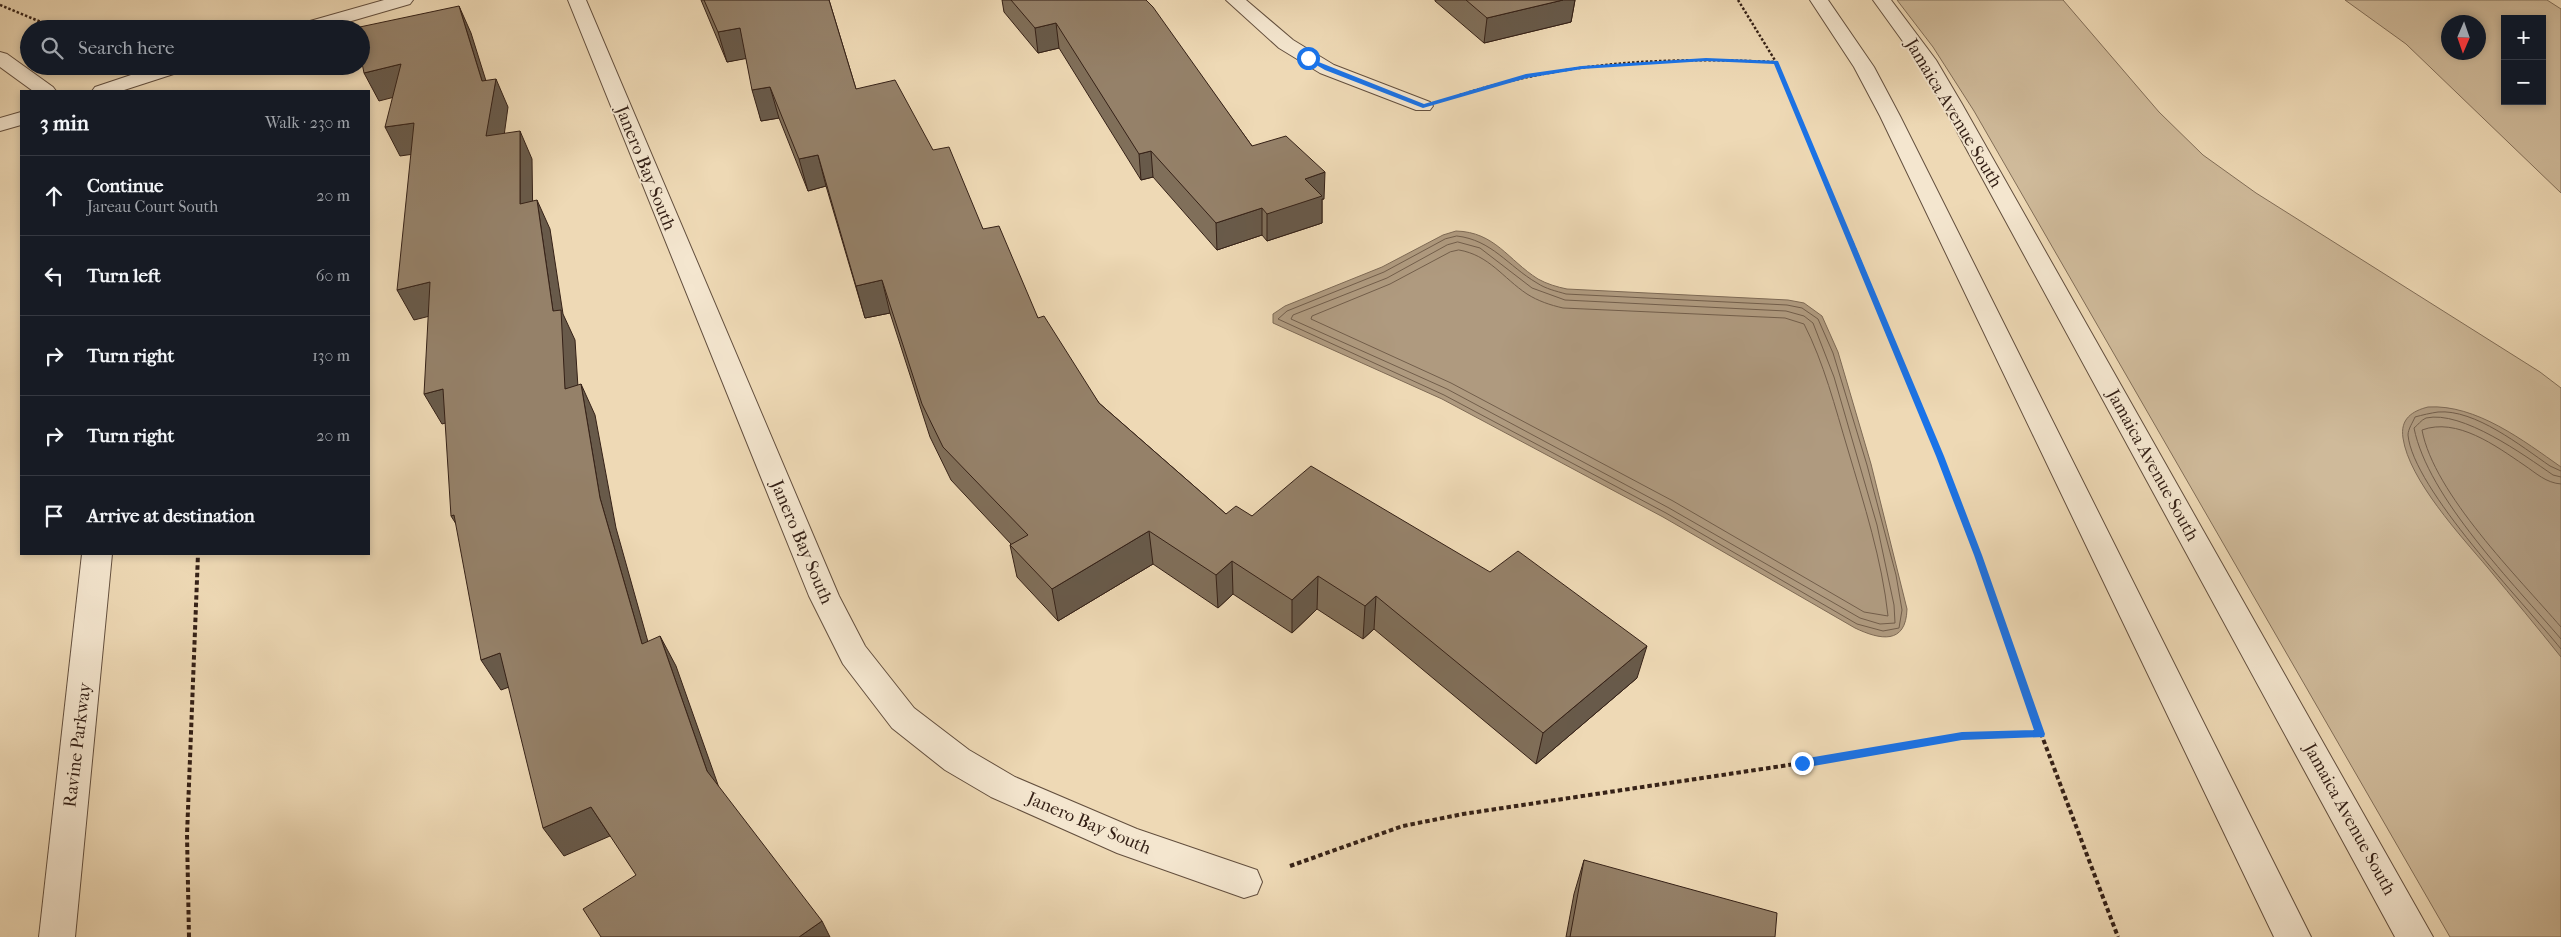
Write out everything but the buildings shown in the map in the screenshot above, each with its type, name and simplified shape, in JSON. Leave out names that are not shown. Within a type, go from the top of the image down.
[{"type":"street","points":[[334,20],[404,0]]},
{"type":"street","name":"Janero Bay South","points":[[577,0],[824,596],[854,655],[903,718],[957,760],[1003,787],[1129,842],[1244,882]]},
{"type":"street","points":[[1235,0],[1286,44],[1327,69],[1423,106]]},
{"type":"street","points":[[1819,0],[1864,68],[1890,116],[2293,937]]},
{"type":"street","name":"Jamaica Avenue South","points":[[1882,0],[1921,54],[1952,104],[2415,937]]},
{"type":"street","points":[[0,58],[20,72]]},
{"type":"street","points":[[24,75],[45,90]]},
{"type":"street","points":[[105,90],[151,75]]},
{"type":"street","points":[[0,124],[20,118]]},
{"type":"street","name":"Ravine Parkway","points":[[57,937],[59,901],[97,555]]},
{"type":"path","points":[[1738,0],[1776,62],[1940,456],[1978,555],[2041,734],[2118,937]]},
{"type":"path","points":[[0,4],[37,20]]},
{"type":"path","points":[[1423,106],[1526,76],[1582,67],[1706,59],[1776,62]]},
{"type":"path","points":[[189,937],[187,835],[198,555]]},
{"type":"path","points":[[1244,882],[1403,826],[1463,814],[1783,766],[1962,736],[2041,734]]},
{"type":"shaded area","points":[[1897,0],[2063,0],[2159,112],[2203,155],[2256,193],[2540,372],[2561,388],[2561,937],[2450,937],[1974,111],[1933,47]]},
{"type":"shaded area","points":[[2345,0],[2547,0],[2561,9],[2561,193],[2406,44]]},
{"type":"water","points":[[1456,231],[1481,236],[1500,248],[1527,272],[1538,279],[1567,289],[1788,300],[1804,303],[1822,316],[1838,352],[1871,464],[1907,609],[1906,621],[1902,629],[1897,634],[1882,637],[1855,628],[1663,517],[1442,399],[1273,323],[1273,314],[1285,306],[1382,267],[1443,235]]},
{"type":"water","points":[[2428,407],[2464,411],[2499,426],[2561,467],[2561,657],[2451,524],[2415,472],[2407,454],[2403,438],[2403,426],[2408,417]]},
{"type":"route","points":[[1308,58],[1348,78],[1423,106],[1526,76],[1582,67],[1706,59],[1776,62],[1940,456],[1978,555],[2041,734],[1962,736],[1802,763]]}]
